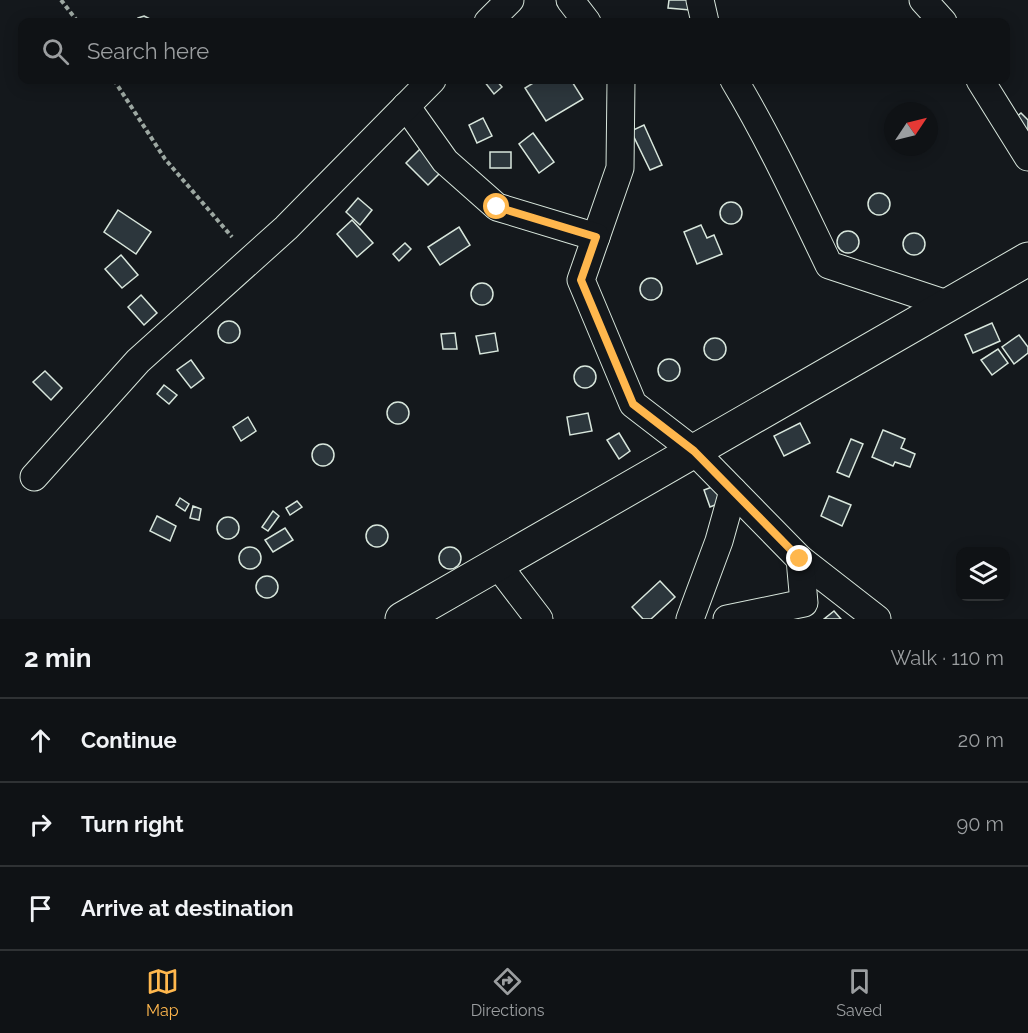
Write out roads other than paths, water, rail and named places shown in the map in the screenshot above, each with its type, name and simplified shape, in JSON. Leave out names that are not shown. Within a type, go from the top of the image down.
[{"type":"street","points":[[492,18],[510,0]]},
{"type":"street","points":[[570,0],[584,18]]},
{"type":"street","points":[[700,0],[704,18]]},
{"type":"street","points":[[923,0],[939,18]]},
{"type":"street","points":[[34,477],[138,361],[286,228],[428,84]]},
{"type":"street","points":[[621,84],[620,168],[581,280],[633,404],[694,451],[800,559],[877,619]]},
{"type":"street","points":[[736,84],[754,113],[829,266],[950,304]]},
{"type":"street","points":[[982,84],[1028,157]]},
{"type":"street","points":[[406,106],[445,161],[497,207],[596,237]]},
{"type":"street","points":[[402,619],[1028,259]]},
{"type":"street","points":[[690,619],[719,541],[733,491]]},
{"type":"street","points":[[727,619],[804,603],[800,559]]},
{"type":"street","points":[[497,564],[539,619]]}]
